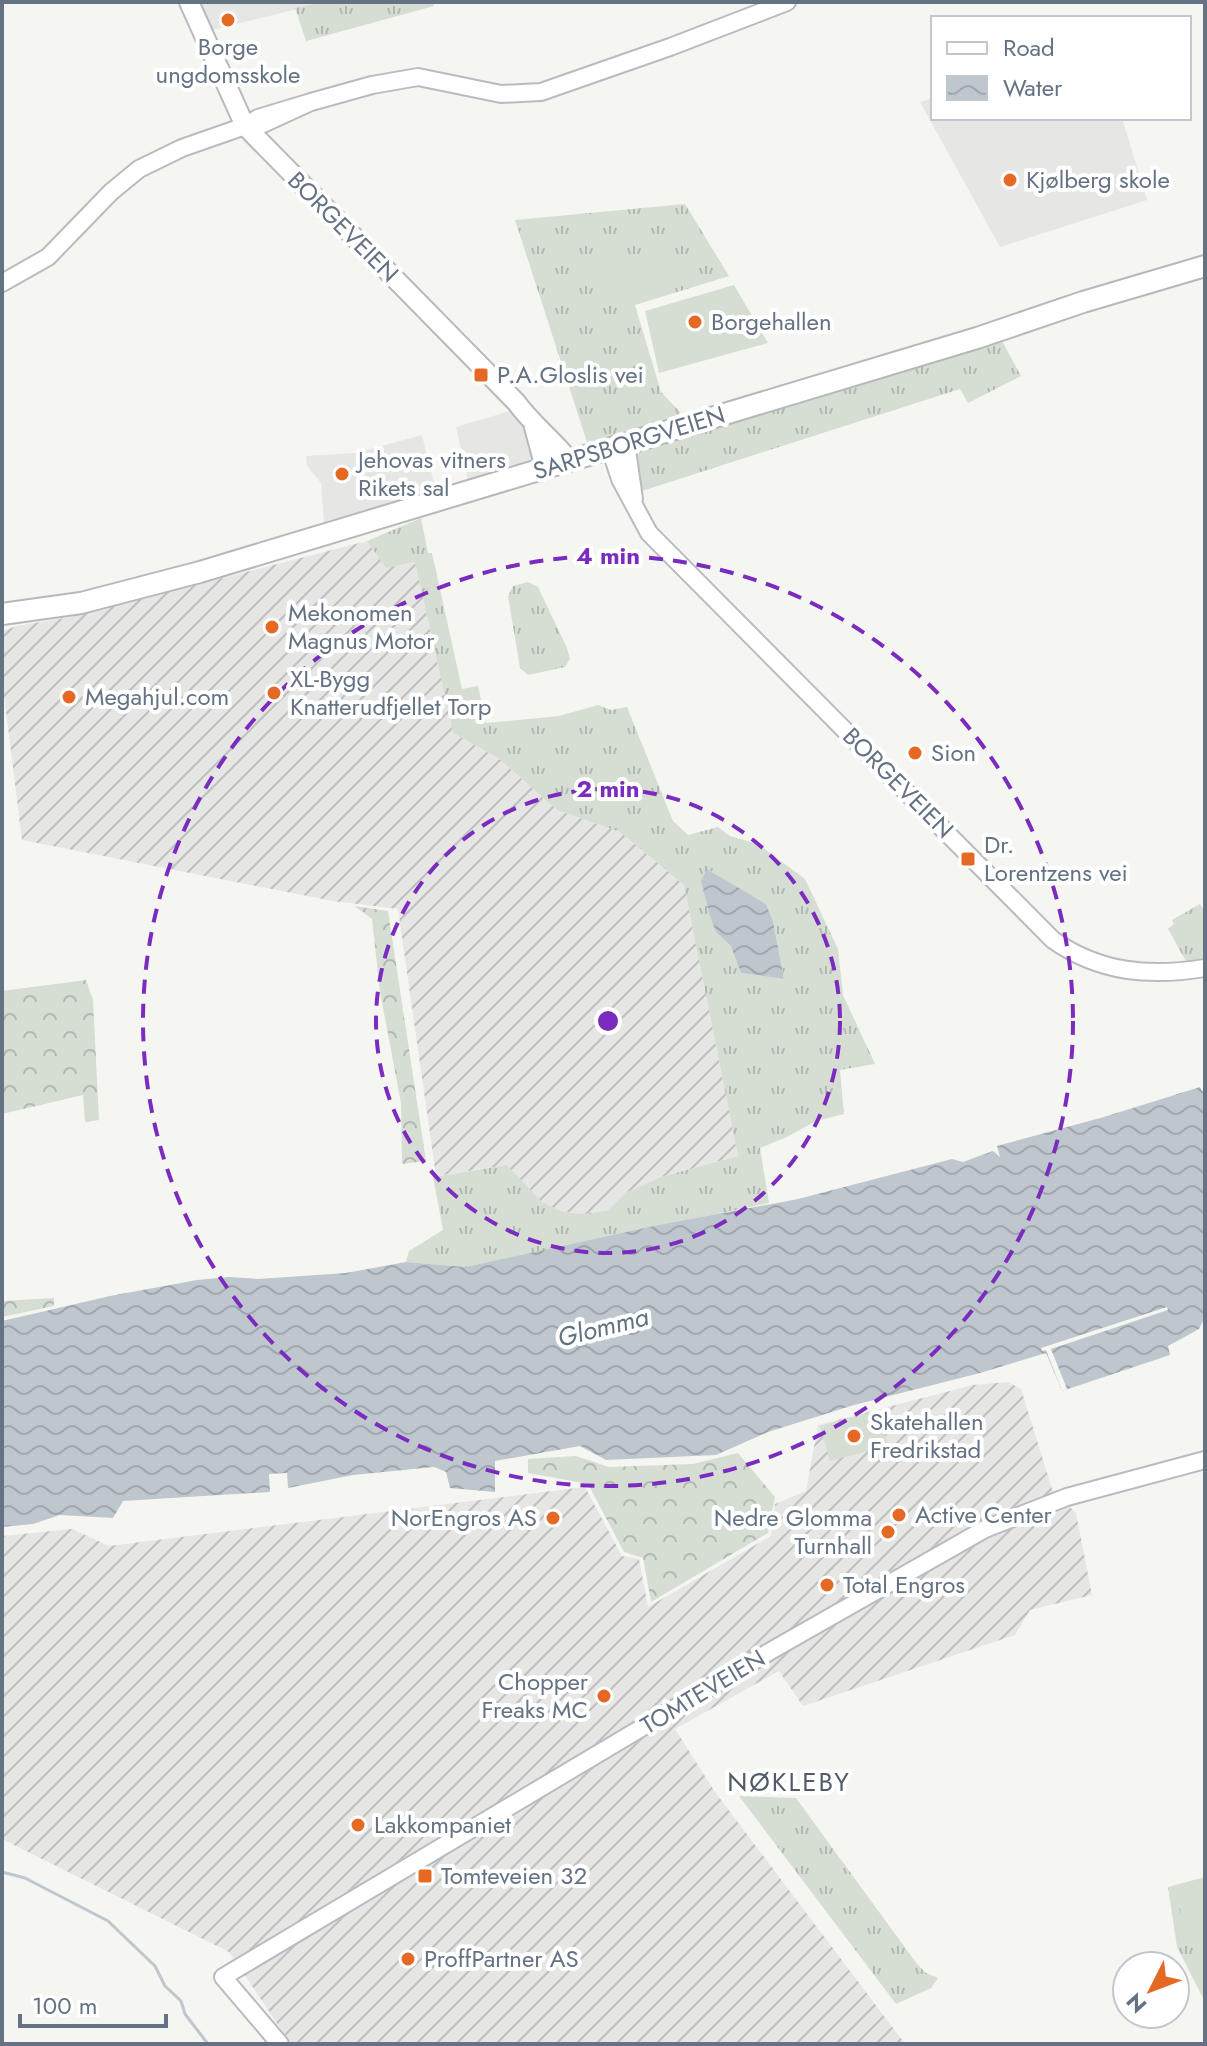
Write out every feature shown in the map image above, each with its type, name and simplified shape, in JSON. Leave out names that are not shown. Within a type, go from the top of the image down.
[{"type":"highway","name":"SARPSBORGVEIEN","points":[[2,614],[81,603],[144,588],[1205,266]]},
{"type":"main road","name":"BORGEVEIEN","points":[[189,2],[245,126],[569,460]]},
{"type":"main road","name":"BORGEVEIEN","points":[[534,427],[545,468]]},
{"type":"street","points":[[2,283],[48,257],[111,192],[139,169],[182,148],[245,126],[263,124],[311,102],[372,85],[418,77],[501,94],[541,92],[787,2]]},
{"type":"street","name":"BORGEVEIEN","points":[[618,446],[633,475],[635,509],[655,539],[1053,940],[1086,960],[1128,972],[1162,973],[1205,968]]},
{"type":"street","name":"TOMTEVEIEN","points":[[280,2044],[223,1977],[774,1649],[985,1529],[1049,1503],[1205,1460]]},
{"type":"shaded area","name":"Borge ungdomsskole","points":[[196,2],[326,2],[208,31]]},
{"type":"shaded area","name":"Kjølberg skole","points":[[931,99],[931,120],[1123,120],[1147,200],[1000,247],[920,102]]},
{"type":"shaded area","points":[[513,410],[533,439],[535,450],[532,460],[523,466],[469,484],[456,427]]},
{"type":"shaded area","points":[[422,435],[436,491],[324,522],[321,483],[307,466],[306,456],[356,453]]},
{"type":"shaded area","points":[[367,541],[386,568],[415,562],[453,733],[498,758],[557,810],[620,832],[684,885],[738,1156],[661,1177],[625,1193],[609,1210],[584,1214],[563,1212],[541,1202],[507,1165],[436,1176],[398,909],[333,901],[22,840],[2,679],[2,631],[71,617]]},
{"type":"shaded area","points":[[1008,1382],[1021,1389],[1053,1492],[1076,1513],[1092,1595],[1030,1610],[1015,1635],[803,1706],[779,1671],[675,1729],[715,1792],[905,2044],[291,2044],[229,1952],[2,1839],[2,1536],[72,1529],[109,1546],[585,1487],[622,1556],[639,1559],[648,1607],[771,1536],[775,1504],[806,1491],[818,1425],[973,1385]]},
{"type":"green space","points":[[326,2],[432,2],[434,6],[306,41],[295,8]]},
{"type":"green space","points":[[685,204],[729,276],[635,305],[661,392],[680,412],[676,423],[587,442],[515,220]]},
{"type":"green space","points":[[673,243],[685,281],[610,304],[597,267]]},
{"type":"green space","name":"Borgehallen","points":[[734,285],[768,343],[659,373],[645,311]]},
{"type":"green space","points":[[1000,337],[1021,376],[968,403],[960,389],[642,491],[636,458],[650,444]]},
{"type":"green space","points":[[421,518],[428,553],[432,553],[462,689],[478,686],[486,723],[559,716],[598,705],[611,710],[627,707],[673,821],[688,835],[718,827],[730,836],[758,844],[805,879],[838,949],[843,995],[875,1064],[840,1070],[844,1114],[816,1121],[760,1148],[769,1203],[465,1267],[406,1262],[409,1251],[443,1230],[433,1177],[507,1165],[542,1202],[563,1212],[584,1214],[609,1210],[625,1193],[661,1177],[738,1156],[684,885],[620,832],[557,810],[498,758],[453,733],[415,562],[386,568],[367,541]],"holes":[[[707,869],[766,904],[773,921],[784,979],[741,973]]]},
{"type":"green space","points":[[528,582],[538,587],[570,659],[565,667],[528,675],[520,668],[508,596],[513,586]]},
{"type":"green space","points":[[1200,904],[1205,912],[1205,959],[1187,963],[1168,929],[1174,924],[1172,920]]},
{"type":"green space","points":[[354,906],[388,911],[426,1161],[402,1164],[401,1103],[380,992],[372,919]]},
{"type":"green space","points":[[86,980],[93,1000],[99,1120],[85,1122],[83,1095],[2,1114],[2,991]]},
{"type":"green space","points":[[54,1298],[54,1306],[2,1317],[2,1301]]},
{"type":"green space","name":"Skatehallen Fredrikstad","points":[[879,1410],[888,1446],[830,1461],[820,1426]]},
{"type":"green space","points":[[738,1453],[775,1497],[768,1533],[651,1602],[643,1558],[624,1552],[588,1484],[528,1473],[528,1459],[576,1456],[609,1467],[693,1464]]},
{"type":"green space","points":[[739,1796],[796,1798],[917,1964],[926,1973],[938,1978],[931,1988],[896,2004]]},
{"type":"green space","points":[[1205,1877],[1205,2002],[1191,1974],[1191,1950],[1179,1950],[1177,1947],[1168,1887]]},
{"type":"green space","points":[[1205,1898],[1205,1938],[1188,1942],[1179,1905]]},
{"type":"water","points":[[707,869],[766,904],[773,921],[784,979],[741,973],[731,946],[716,932],[709,913],[701,881]]},
{"type":"water","name":"Glomma","points":[[1200,1087],[1202,1091],[1205,1090],[1205,1317],[1199,1329],[1168,1346],[1170,1355],[1062,1391],[1046,1353],[854,1405],[768,1432],[716,1455],[606,1460],[580,1446],[495,1461],[495,1492],[450,1488],[446,1472],[434,1467],[353,1475],[288,1488],[287,1473],[269,1474],[270,1492],[123,1501],[113,1518],[60,1515],[33,1524],[2,1527],[2,1321],[197,1280],[346,1273],[406,1262],[465,1267],[798,1199],[952,1159],[963,1162],[993,1151],[1000,1157],[997,1146]]},
{"type":"pier","points":[[1167,1307],[1168,1310],[1051,1349],[1067,1389],[1062,1391],[1046,1350],[1042,1351],[1041,1348]]},
{"type":"waterway","points":[[2,1872],[25,1878],[108,1921],[155,1966],[165,1986],[181,2001],[185,2014],[208,2044]]},
{"type":"place","name":"Borge ungdomsskole","points":[[228,20]]},
{"type":"place","name":"Kjølberg skole","points":[[1010,180]]},
{"type":"place","name":"Borgehallen","points":[[695,322]]},
{"type":"place","name":"P.A.Gloslis vei","points":[[481,375]]},
{"type":"place","name":"Jehovas vitners Rikets sal","points":[[342,474]]},
{"type":"place","name":"Mekonomen Magnus Motor","points":[[272,627]]},
{"type":"place","name":"XL-Bygg Knatterudfjellet Torp","points":[[274,693]]},
{"type":"place","name":"Megahjul.com","points":[[69,697]]},
{"type":"place","name":"Sion","points":[[915,753]]},
{"type":"place","name":"Dr. Lorentzens vei","points":[[968,859]]},
{"type":"place","name":"Skatehallen Fredrikstad","points":[[854,1436]]},
{"type":"place","name":"Active Center","points":[[899,1515]]},
{"type":"place","name":"NorEngros AS","points":[[553,1518]]},
{"type":"place","name":"Nedre Glomma Turnhall","points":[[888,1532]]},
{"type":"place","name":"Total Engros","points":[[827,1585]]},
{"type":"place","name":"Chopper Freaks MC","points":[[604,1696]]},
{"type":"place","name":"Lakkompaniet","points":[[358,1825]]},
{"type":"place","name":"Tomteveien 32","points":[[425,1876]]},
{"type":"place","name":"ProffPartner AS","points":[[408,1959]]},
{"type":"district","name":"NØKLEBY","points":[[789,1782]]}]
